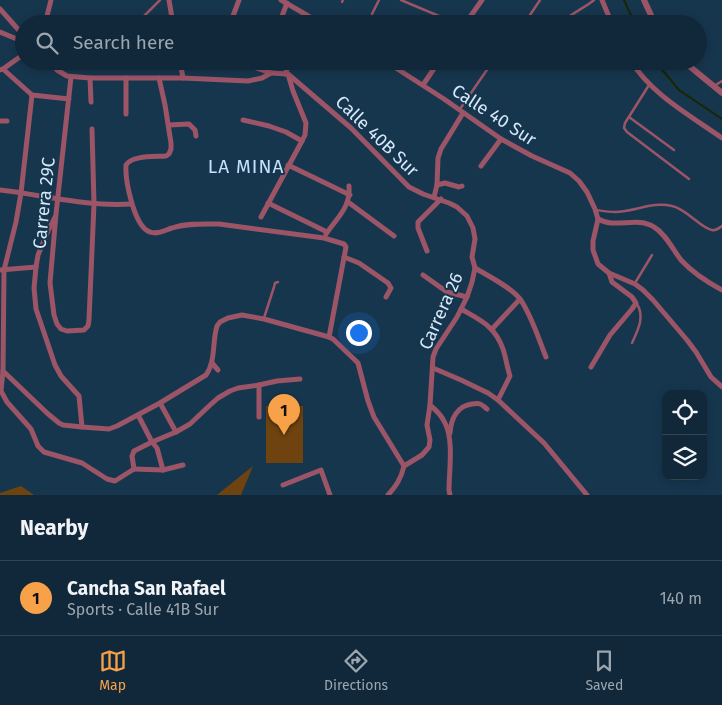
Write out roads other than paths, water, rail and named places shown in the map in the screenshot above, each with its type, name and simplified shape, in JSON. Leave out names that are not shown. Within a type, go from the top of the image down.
[{"type":"street","points":[[48,15],[52,0]]},
{"type":"street","points":[[169,0],[172,15]]},
{"type":"street","points":[[233,15],[239,0]]},
{"type":"street","points":[[472,14],[482,0]]},
{"type":"street","points":[[602,0],[608,15]]},
{"type":"street","points":[[644,0],[651,15]]},
{"type":"street","points":[[281,15],[285,1],[308,15]]},
{"type":"street","points":[[0,9],[15,26]]},
{"type":"street","points":[[0,32],[15,38]]},
{"type":"street","points":[[15,61],[2,70],[32,96],[68,99]]},
{"type":"street","points":[[58,70],[71,77],[90,78],[253,80],[271,74]]},
{"type":"street","points":[[182,70],[184,78]]},
{"type":"street","points":[[262,70],[271,74],[286,74]]},
{"type":"street","points":[[261,217],[305,135],[306,123],[286,74],[288,70]]},
{"type":"street","name":"Calle 40 Sur","points":[[399,70],[501,139],[532,156],[570,173],[587,192],[598,219]]},
{"type":"street","points":[[423,85],[433,70]]},
{"type":"street","points":[[637,70],[649,84],[722,138]]},
{"type":"street","points":[[693,70],[722,93]]},
{"type":"street","name":"Calle 40B Sur","points":[[286,74],[351,128],[409,187],[415,191],[441,199],[467,216]]},
{"type":"street","name":"Carrera 29C","points":[[71,77],[50,283],[57,324],[61,329],[67,331],[84,330],[88,326],[94,204]]},
{"type":"street","points":[[90,78],[91,102]]},
{"type":"street","points":[[126,78],[126,114]]},
{"type":"street","points":[[160,78],[169,125],[171,149],[166,156],[130,160],[125,168],[134,212],[145,230],[159,233],[178,226],[219,224],[324,238],[344,244],[346,247],[329,338]]},
{"type":"street","points":[[32,96],[22,193],[2,270],[3,371],[0,388],[13,410],[29,426],[38,446],[44,452],[82,464],[115,481],[134,469],[163,470],[183,465]]},
{"type":"street","points":[[434,197],[437,185],[438,158],[461,112]]},
{"type":"street","points":[[243,120],[286,132],[302,141]]},
{"type":"street","points":[[0,121],[7,122]]},
{"type":"street","points":[[169,125],[189,124],[195,130],[196,136]]},
{"type":"street","points":[[92,128],[94,204]]},
{"type":"street","points":[[481,166],[501,139]]},
{"type":"street","points":[[288,165],[350,195]]},
{"type":"street","points":[[437,185],[445,183],[459,187],[462,186]]},
{"type":"street","points":[[324,238],[348,202],[350,195],[349,186]]},
{"type":"street","points":[[0,190],[94,204],[132,204]]},
{"type":"street","points":[[427,251],[418,228],[418,222],[441,199]]},
{"type":"street","points":[[348,202],[394,236]]},
{"type":"street","points":[[268,203],[327,232]]},
{"type":"street","points":[[56,214],[38,255],[34,288],[36,309],[55,365],[61,376],[79,396],[82,427]]},
{"type":"street","name":"Carrera 26","points":[[404,466],[422,455],[429,447],[430,440],[427,425],[433,357],[436,349],[457,317],[472,282],[475,268],[472,257],[474,232],[467,216]]},
{"type":"street","points":[[722,290],[690,269],[680,259],[657,228],[648,223],[611,223],[598,219],[593,241],[593,250],[598,264],[609,273],[635,284],[653,300],[696,352],[711,376],[722,387]]},
{"type":"street","points":[[344,257],[359,263],[388,283],[390,288],[386,297]]},
{"type":"street","points":[[2,270],[36,267]]},
{"type":"street","points":[[475,268],[520,298],[546,357]]},
{"type":"street","points":[[592,367],[610,335],[636,303],[627,292],[612,282],[609,273]]},
{"type":"street","points":[[423,275],[447,292],[467,296]]},
{"type":"street","points":[[492,329],[520,298]]},
{"type":"street","points":[[461,309],[486,323],[500,341],[510,376],[498,400]]},
{"type":"street","points":[[3,371],[54,420],[63,425],[109,429],[160,403],[206,375],[212,363],[217,326],[228,318],[242,316],[264,319],[333,339],[358,363],[374,417],[404,466],[399,482],[388,495]]},
{"type":"street","points":[[212,363],[218,370]]},
{"type":"street","points":[[433,368],[470,384],[498,400],[544,443],[587,495]]},
{"type":"street","points":[[134,469],[132,456],[134,451],[190,424],[213,402],[230,391],[277,381],[300,379]]},
{"type":"street","points":[[259,385],[259,417]]},
{"type":"street","points":[[160,403],[176,432]]},
{"type":"street","points":[[430,404],[443,418],[450,437]]},
{"type":"street","points":[[450,495],[450,429],[454,418],[461,407],[470,404],[482,405],[486,409]]},
{"type":"street","points":[[138,415],[157,448],[163,470]]},
{"type":"street","points":[[282,485],[321,470],[330,495]]},
{"type":"lane","points":[[145,15],[160,0]]},
{"type":"lane","points":[[372,14],[379,0]]},
{"type":"lane","points":[[400,0],[436,15]]},
{"type":"lane","points":[[530,15],[540,0]]},
{"type":"lane","points":[[570,15],[582,10],[594,0]]},
{"type":"lane","points":[[461,112],[488,70]]},
{"type":"lane","points":[[713,86],[722,81]]},
{"type":"lane","points":[[649,84],[625,123],[624,128],[689,179]]},
{"type":"lane","points":[[629,118],[674,150]]},
{"type":"lane","points":[[595,209],[616,212],[657,204],[670,205],[679,208],[711,230],[717,230],[722,226]]},
{"type":"lane","points":[[635,284],[652,255]]},
{"type":"lane","points":[[264,319],[274,287],[278,282]]},
{"type":"lane","points":[[632,342],[641,319],[636,303]]},
{"type":"waterway","points":[[624,0],[631,15]]},
{"type":"waterway","points":[[662,70],[679,90],[722,119]]},
{"type":"place","name":"Cancha San Rafael","points":[[284,435]]},
{"type":"district","name":"LA MINA","points":[[246,166]]}]
